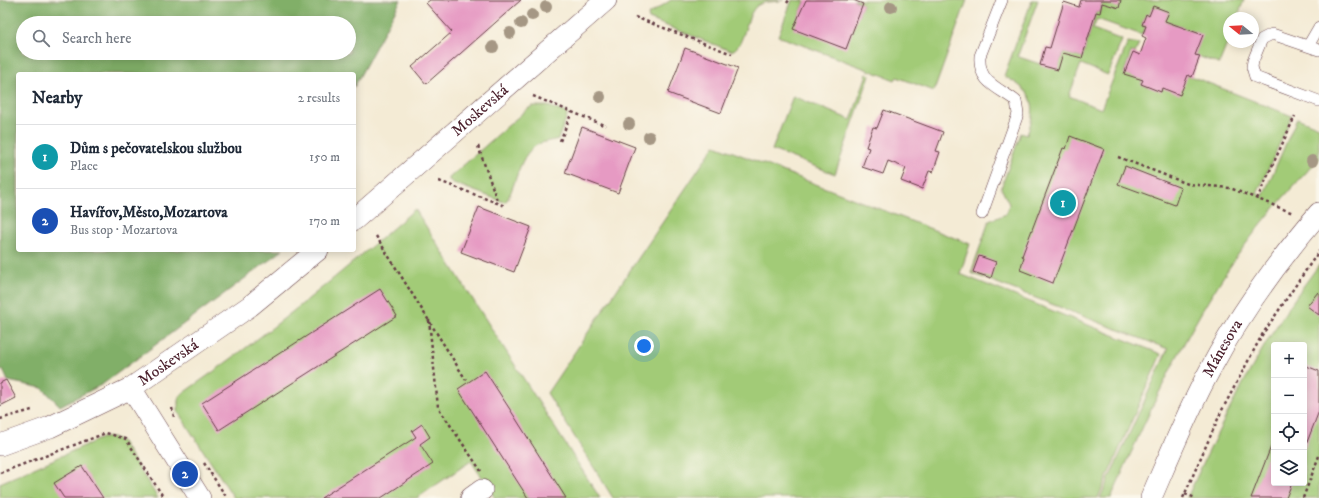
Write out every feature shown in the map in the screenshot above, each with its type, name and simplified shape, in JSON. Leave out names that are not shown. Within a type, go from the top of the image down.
[{"type":"street","name":"Moskevská","points":[[356,218],[606,0]]},
{"type":"street","name":"Mánesova","points":[[1151,498],[1190,408],[1215,360],[1264,283],[1316,217]]},
{"type":"street","name":"Moskevská","points":[[0,445],[50,427],[131,388],[250,306],[316,252]]},
{"type":"street","points":[[131,388],[200,498]]},
{"type":"lane","points":[[982,214],[1018,114],[1016,101],[988,82],[982,73],[980,65],[980,56],[1002,0]]},
{"type":"lane","points":[[1319,27],[1314,48],[1272,34],[1262,39],[1252,67],[1254,77],[1319,101]]},
{"type":"path","points":[[634,17],[732,54]]},
{"type":"path","points":[[533,96],[606,126]]},
{"type":"path","points":[[560,141],[572,112]]},
{"type":"path","points":[[1258,199],[1295,116]]},
{"type":"path","points":[[478,146],[498,204]]},
{"type":"path","points":[[1118,157],[1188,184],[1230,188],[1258,199],[1316,217]]},
{"type":"path","points":[[439,181],[505,206]]},
{"type":"path","points":[[376,236],[466,380]]},
{"type":"path","points":[[1183,498],[1221,412],[1262,335],[1319,251]]},
{"type":"path","points":[[429,320],[438,407],[479,488]]},
{"type":"path","points":[[0,473],[106,433],[126,440],[164,498]]},
{"type":"path","points":[[1303,498],[1319,456]]},
{"type":"path","points":[[1185,494],[1196,498]]},
{"type":"green space","points":[[0,0],[401,0],[356,83],[356,72],[16,72],[16,252],[280,252],[103,384],[60,406],[42,388],[8,381],[3,370],[0,371]]},
{"type":"green space","points":[[671,0],[783,0],[758,5],[750,16],[740,44],[731,51],[649,19],[648,15]]},
{"type":"green space","points":[[792,0],[805,1],[794,29],[857,19],[863,4],[853,0],[967,0],[934,91],[897,77],[895,80],[778,36]]},
{"type":"green space","points":[[1032,0],[1038,0],[1018,55],[1019,57],[1058,70],[1063,53],[1082,58],[1096,12],[1100,13],[1102,3],[1119,7],[1121,0],[1244,0],[1239,12],[1223,12],[1223,48],[1225,48],[1219,64],[1195,55],[1202,35],[1165,21],[1168,12],[1154,6],[1149,16],[1146,15],[1142,25],[1146,26],[1142,35],[1097,19],[1093,29],[1122,40],[1108,75],[1081,64],[1069,96],[1101,109],[1128,42],[1139,44],[1135,53],[1131,52],[1124,73],[1143,80],[1141,84],[1161,91],[1162,88],[1188,75],[1292,116],[1257,194],[1263,196],[1297,118],[1319,127],[1319,159],[1294,185],[1259,227],[1237,256],[1210,298],[1164,382],[1111,498],[1100,498],[1168,349],[971,273],[989,221],[1006,214],[1009,204],[1001,188],[1021,133],[1027,135],[1032,115],[1031,100],[1027,93],[1022,87],[1004,76]]},
{"type":"green space","points":[[867,74],[870,75],[835,174],[772,150],[793,96],[851,120]]},
{"type":"green space","points":[[533,106],[548,106],[566,113],[567,116],[558,139],[539,144],[532,148],[527,154],[519,169],[507,200],[504,202],[453,183],[449,180],[449,178],[527,109]]},
{"type":"green space","points":[[715,145],[970,244],[960,274],[1161,354],[1098,498],[613,498],[547,393]]},
{"type":"green space","points":[[415,209],[600,498],[495,498],[471,461],[417,498],[234,498],[178,412],[178,399],[183,393],[243,350],[302,304]]},
{"type":"green space","points":[[1319,265],[1319,498],[1187,498],[1246,378],[1280,321]]},
{"type":"green space","points":[[113,437],[122,442],[158,498],[0,498],[0,483],[102,438]]},
{"type":"building","points":[[430,0],[521,0],[426,84],[412,67],[452,32],[426,3]]},
{"type":"building","points":[[806,0],[853,0],[863,4],[846,49],[793,29]]},
{"type":"building","points":[[1081,0],[1121,0],[1119,8],[1102,3],[1100,13],[1096,12],[1082,58],[1063,53],[1058,70],[1040,65],[1045,47],[1050,48],[1064,2],[1079,7]]},
{"type":"building","points":[[1153,6],[1169,12],[1165,21],[1203,35],[1195,55],[1200,56],[1192,77],[1188,75],[1180,95],[1162,88],[1161,92],[1141,84],[1143,80],[1124,74],[1133,52],[1140,55],[1146,38],[1142,36],[1146,26],[1142,25],[1146,14],[1149,16]]},
{"type":"building","points":[[685,48],[738,68],[721,113],[668,93]]},
{"type":"building","points":[[884,110],[943,132],[936,151],[940,152],[933,172],[929,171],[922,189],[901,181],[906,168],[888,161],[883,174],[862,167],[869,148],[866,147],[873,127],[877,128]]},
{"type":"building","points":[[582,127],[635,147],[618,193],[565,173]]},
{"type":"building","points":[[1070,136],[1104,149],[1053,283],[1020,270],[1024,257],[1022,256],[1063,148],[1066,149]]},
{"type":"building","points":[[1125,166],[1181,188],[1175,205],[1118,184]]},
{"type":"building","points":[[479,207],[531,227],[514,272],[461,252]]},
{"type":"building","points":[[979,256],[996,262],[991,278],[973,272]]},
{"type":"building","points":[[380,289],[397,316],[219,430],[202,403]]},
{"type":"building","points":[[1318,292],[1319,293],[1319,315],[1307,306]]},
{"type":"building","points":[[1307,366],[1319,371],[1319,411],[1307,442]]},
{"type":"building","points":[[485,371],[566,498],[528,498],[458,389]]},
{"type":"building","points":[[6,380],[16,398],[0,406],[0,383]]},
{"type":"building","points":[[422,424],[430,437],[420,444],[433,464],[381,498],[321,498],[416,437],[412,431]]},
{"type":"building","points":[[1271,447],[1271,486],[1291,486],[1286,498],[1251,498]]},
{"type":"building","points":[[82,466],[103,498],[64,498],[54,483]]},
{"type":"place","name":"Dům s pečovatelskou službou","points":[[1063,203]]},
{"type":"place","name":"Havířov,Město,Mozartova","points":[[185,474]]}]
